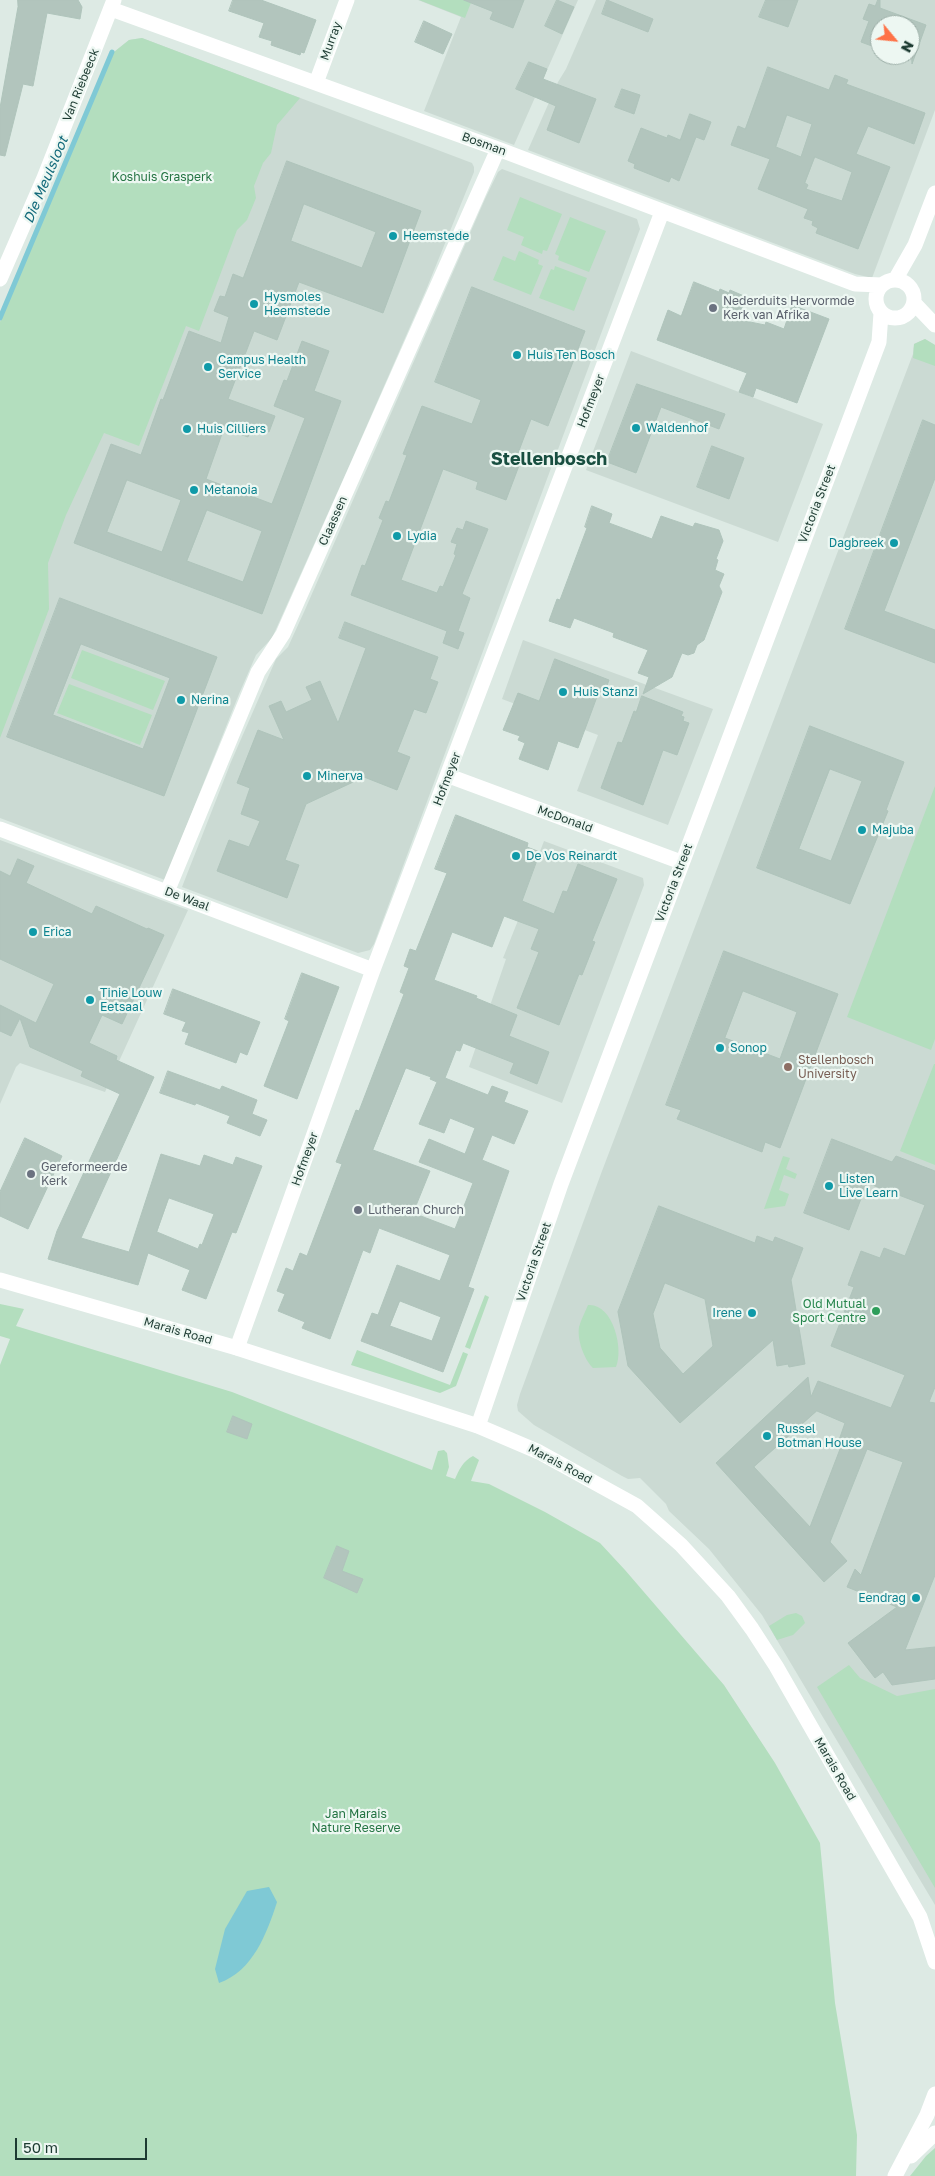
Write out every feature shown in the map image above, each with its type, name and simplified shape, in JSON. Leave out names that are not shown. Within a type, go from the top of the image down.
[{"type":"street","name":"Murray","points":[[316,83],[347,0]]},
{"type":"street","name":"Bosman","points":[[113,4],[316,83],[498,149],[856,284],[888,282]]},
{"type":"street","name":"Van Riebeeck","points":[[0,279],[44,178],[113,4]]},
{"type":"street","name":"Claassen","points":[[167,892],[258,672],[283,634],[498,149]]},
{"type":"street","points":[[909,286],[915,245],[935,192]]},
{"type":"street","name":"Hofmeyer","points":[[237,1348],[373,970],[662,212]]},
{"type":"street","points":[[915,245],[876,296],[879,308],[887,317],[907,312],[932,323]]},
{"type":"street","points":[[888,282],[902,281],[909,286],[914,294],[907,312]]},
{"type":"street","name":"Bosman","points":[[856,284],[879,308]]},
{"type":"street","name":"Victoria Street","points":[[478,1426],[560,1184],[879,342],[879,308]]},
{"type":"street","name":"Victoria Street","points":[[879,342],[907,312]]},
{"type":"street","name":"McDonald","points":[[448,776],[681,862]]},
{"type":"street","name":"De Waal","points":[[0,829],[373,970]]},
{"type":"street","name":"Marais Road","points":[[0,1280],[237,1348],[478,1426],[509,1438],[571,1468],[637,1506],[681,1545],[728,1596],[776,1666],[920,1917],[935,1962]]},
{"type":"street","name":"Marais Road","points":[[920,1917],[935,1934]]},
{"type":"street","points":[[898,2170],[928,2115],[935,2094]]},
{"type":"street","points":[[898,2170],[935,2133]]},
{"type":"shaded area","points":[[418,0],[578,0],[514,145],[424,111],[461,17]]},
{"type":"shaded area","points":[[596,0],[935,0],[935,110],[872,278],[855,274],[528,150],[558,82],[566,69]]},
{"type":"shaded area","points":[[142,38],[472,163],[474,167],[474,172],[426,290],[350,464],[272,638],[256,655],[239,694],[165,880],[0,818],[0,322],[114,52],[129,40]]},
{"type":"shaded area","points":[[502,169],[637,219],[640,229],[374,944],[370,950],[358,953],[182,887],[231,762],[276,659],[288,647],[485,199],[498,172]]},
{"type":"shaded area","name":"Stellenbosch University","points":[[925,339],[935,345],[935,1905],[762,1615],[709,1549],[669,1511],[666,1504],[640,1478],[628,1479],[622,1476],[534,1425],[518,1411],[517,1405],[602,1171],[913,354],[914,344]]},
{"type":"shaded area","points":[[631,351],[823,424],[778,542],[586,470]]},
{"type":"shaded area","points":[[523,640],[713,709],[668,825],[577,791],[598,735],[502,699]]},
{"type":"shaded area","points":[[0,840],[188,910],[105,1092],[20,1063],[16,1067],[0,1104]]},
{"type":"shaded area","points":[[544,841],[643,878],[644,885],[562,1103],[469,1067],[506,959],[503,958],[525,903],[521,901]]},
{"type":"green space","points":[[419,0],[472,0],[465,18]]},
{"type":"green space","name":"Koshuis Grasperk","points":[[142,38],[300,98],[277,125],[271,153],[263,163],[254,186],[256,198],[247,220],[237,230],[199,331],[186,326],[139,446],[104,433],[66,515],[48,563],[49,609],[0,738],[0,322],[114,52],[129,40]]},
{"type":"green space","points":[[520,197],[562,214],[547,251],[543,250],[542,254],[521,245],[524,237],[507,230]]},
{"type":"green space","points":[[570,217],[606,231],[589,272],[558,260],[559,256],[555,254]]},
{"type":"green space","points":[[519,251],[539,260],[538,264],[543,266],[531,295],[493,280],[503,256],[515,261]]},
{"type":"green space","points":[[555,266],[587,278],[574,311],[539,298],[551,269],[554,270]]},
{"type":"green space","points":[[925,339],[935,345],[935,366],[913,358],[914,344]]},
{"type":"green space","points":[[82,650],[165,681],[153,710],[71,678]]},
{"type":"green space","points":[[69,684],[152,715],[140,745],[57,713]]},
{"type":"green space","points":[[935,786],[935,1039],[931,1050],[847,1017]]},
{"type":"green space","points":[[935,1064],[935,1165],[900,1151]]},
{"type":"green space","points":[[783,1156],[790,1158],[786,1169],[797,1174],[795,1179],[784,1175],[779,1190],[789,1194],[785,1206],[764,1209]]},
{"type":"green space","points":[[485,1295],[489,1297],[470,1349],[465,1347]]},
{"type":"green space","name":"Jan Marais Nature Reserve","points":[[0,1304],[24,1309],[16,1326],[232,1392],[432,1470],[438,1451],[444,1450],[447,1453],[449,1467],[446,1476],[455,1479],[464,1463],[473,1456],[479,1460],[471,1481],[489,1484],[545,1512],[600,1543],[724,1685],[775,1763],[820,1843],[835,2003],[857,2135],[856,2176],[0,2176],[0,1365],[10,1339],[0,1336]]},
{"type":"green space","points":[[588,1305],[597,1306],[610,1319],[619,1349],[616,1367],[593,1368],[584,1354],[579,1338],[579,1327]]},
{"type":"green space","points":[[357,1350],[450,1385],[463,1352],[468,1354],[456,1386],[440,1393],[351,1365]]},
{"type":"green space","points":[[796,1613],[802,1616],[805,1623],[793,1635],[777,1640],[769,1626],[787,1615]]},
{"type":"green space","points":[[849,1665],[860,1678],[897,1696],[935,1689],[935,1888],[817,1687]]},
{"type":"green space","points":[[935,2148],[935,2176],[910,2176],[926,2156]]},
{"type":"water","points":[[269,1887],[277,1902],[257,1950],[241,1970],[219,1983],[215,1969],[225,1929],[247,1891]]},
{"type":"building","points":[[18,0],[78,0],[82,7],[80,19],[47,13],[33,86],[23,84],[5,156],[0,155],[0,108]]},
{"type":"building","points":[[233,0],[261,0],[316,20],[304,53],[301,52],[300,55],[271,45],[272,41],[259,37],[264,23],[229,11]]},
{"type":"building","points":[[464,0],[524,0],[513,28],[490,19],[493,12]]},
{"type":"building","points":[[557,0],[574,7],[562,34],[545,26]]},
{"type":"building","points":[[607,0],[653,19],[648,32],[602,14]]},
{"type":"building","points":[[766,0],[798,0],[788,27],[759,17]]},
{"type":"building","points":[[878,0],[880,0],[880,8],[899,15],[870,15],[870,45],[861,42],[869,21],[863,19],[869,4],[875,6]]},
{"type":"building","points":[[424,21],[452,34],[443,54],[415,42]]},
{"type":"building","points":[[920,23],[926,25],[920,42]]},
{"type":"building","points":[[529,62],[547,69],[543,79],[596,99],[579,143],[547,130],[556,106],[516,89]]},
{"type":"building","points":[[768,67],[829,90],[835,75],[848,80],[846,84],[925,113],[914,144],[868,126],[856,154],[890,167],[858,249],[816,233],[818,228],[812,225],[813,221],[804,218],[808,209],[758,189],[770,159],[731,145],[738,126],[745,129]],"holes":[[[787,115],[812,124],[801,157],[776,147]],[[815,157],[852,172],[842,201],[806,189],[808,185],[805,183]]]},
{"type":"building","points":[[622,89],[640,95],[634,114],[615,107]]},
{"type":"building","points":[[690,114],[711,122],[704,140],[696,137],[679,181],[671,177],[669,182],[634,168],[635,164],[628,161],[641,128],[667,138],[668,135],[680,140]]},
{"type":"building","points":[[287,161],[421,211],[383,313],[299,282],[277,340],[254,331],[228,399],[275,416],[269,432],[256,427],[253,435],[249,434],[248,437],[224,428],[206,479],[272,504],[305,418],[274,406],[284,380],[287,381],[302,341],[329,351],[314,391],[341,401],[262,614],[74,543],[111,444],[141,455],[161,399],[163,400],[189,331],[221,343],[229,317],[214,311],[220,296],[225,297],[233,274],[243,278]],"holes":[[[304,204],[376,232],[362,268],[291,241]],[[127,480],[181,500],[162,552],[107,532]],[[207,510],[262,531],[243,582],[187,561]]]},
{"type":"building","points":[[694,282],[719,292],[720,289],[729,293],[730,290],[744,296],[740,320],[765,325],[766,322],[784,329],[792,305],[829,319],[797,403],[756,388],[753,397],[739,392],[747,373],[657,340],[668,310],[681,316]]},
{"type":"building","points":[[472,287],[585,331],[548,426],[531,419],[515,461],[520,463],[506,500],[476,489],[478,482],[443,469],[401,580],[437,593],[440,586],[443,587],[456,555],[454,554],[457,544],[451,542],[457,528],[463,530],[466,521],[488,529],[462,594],[470,598],[458,631],[464,633],[458,649],[443,643],[447,631],[351,595],[362,565],[365,566],[383,520],[379,518],[386,501],[389,502],[407,455],[403,454],[422,406],[472,424],[481,400],[435,382]]},
{"type":"building","name":"Waldenhof","points":[[637,384],[725,414],[719,429],[661,407],[636,473],[607,462]]},
{"type":"building","name":"Dagbreek","points":[[923,420],[935,425],[935,478],[884,611],[935,630],[935,663],[845,629]]},
{"type":"building","points":[[712,446],[744,458],[729,499],[697,487]]},
{"type":"building","points":[[592,506],[612,514],[609,523],[652,539],[661,516],[693,527],[695,523],[719,530],[723,541],[716,559],[718,560],[715,570],[724,574],[719,586],[722,592],[704,640],[697,645],[694,653],[688,655],[682,653],[672,677],[643,694],[649,677],[638,673],[648,650],[613,637],[614,633],[574,618],[570,628],[549,621],[557,599],[560,600],[587,528],[585,527]]},
{"type":"building","name":"Nerina","points":[[60,598],[217,657],[164,796],[7,737]],"holes":[[[81,644],[170,678],[143,749],[53,715]]]},
{"type":"building","name":"Minerva","points":[[345,622],[438,657],[430,679],[438,682],[426,713],[414,709],[397,752],[410,757],[397,790],[364,777],[306,804],[285,860],[299,865],[287,898],[217,871],[229,840],[249,847],[260,821],[241,814],[250,788],[237,783],[258,730],[284,740],[269,706],[281,701],[286,712],[312,700],[306,687],[320,681],[338,723],[366,648],[339,638]]},
{"type":"building","points":[[555,659],[609,680],[603,696],[598,694],[578,748],[558,741],[548,770],[519,759],[525,743],[518,740],[520,736],[503,730],[518,693],[539,701]]},
{"type":"building","points":[[642,696],[683,712],[681,716],[684,717],[683,721],[689,723],[677,755],[663,750],[643,805],[601,788],[618,742],[622,743]]},
{"type":"building","name":"Majuba","points":[[810,726],[904,762],[886,810],[888,811],[850,904],[757,868]],"holes":[[[830,769],[862,781],[831,861],[799,849]]]},
{"type":"building","points":[[456,815],[528,843],[527,847],[540,852],[522,901],[554,914],[563,891],[567,892],[578,864],[617,879],[592,941],[595,942],[582,975],[579,974],[559,1025],[517,1008],[539,952],[531,949],[539,929],[504,916],[492,947],[452,932],[434,980],[477,996],[476,998],[517,1015],[509,1036],[549,1052],[537,1084],[510,1073],[514,1063],[463,1043],[460,1051],[456,1050],[445,1078],[488,1095],[492,1086],[508,1092],[504,1102],[528,1111],[514,1144],[492,1135],[482,1160],[509,1171],[468,1287],[474,1289],[443,1372],[361,1341],[372,1313],[378,1315],[397,1265],[440,1281],[450,1255],[379,1228],[370,1253],[363,1250],[330,1339],[302,1328],[305,1322],[278,1311],[285,1294],[277,1291],[286,1268],[293,1271],[300,1253],[307,1256],[342,1164],[336,1162],[356,1110],[359,1111],[404,994],[400,992],[409,968],[404,966],[410,949],[416,951],[447,873],[435,869]],"holes":[[[406,1068],[431,1077],[430,1079],[437,1082],[419,1124],[444,1133],[450,1118],[475,1128],[465,1154],[429,1139],[419,1162],[473,1183],[455,1229],[413,1213],[430,1171],[373,1150]],[[400,1301],[441,1317],[432,1341],[390,1326]]]},
{"type":"building","points":[[18,859],[34,866],[26,883],[92,914],[96,906],[164,935],[122,1024],[102,1015],[89,1043],[117,1056],[116,1060],[154,1077],[81,1238],[129,1252],[161,1154],[200,1166],[204,1155],[233,1165],[236,1157],[262,1166],[236,1233],[232,1232],[206,1299],[182,1290],[190,1270],[148,1253],[138,1285],[48,1259],[57,1231],[120,1094],[81,1076],[83,1071],[30,1047],[20,1018],[11,1036],[0,1031],[0,1005],[36,1023],[54,984],[0,959],[0,871],[10,876]],"holes":[[[169,1198],[214,1214],[202,1245],[200,1244],[198,1249],[157,1232]]]},
{"type":"building","name":"Sonop","points":[[724,951],[838,994],[780,1148],[765,1142],[762,1152],[677,1119],[681,1110],[666,1105]],"holes":[[[743,991],[797,1012],[780,1059],[725,1038]]]},
{"type":"building","points":[[302,973],[339,987],[297,1099],[264,1086],[289,1021],[285,1019]]},
{"type":"building","points":[[173,989],[260,1022],[247,1055],[240,1052],[236,1063],[185,1044],[189,1033],[182,1031],[186,1022],[164,1014]]},
{"type":"building","points":[[168,1071],[220,1090],[222,1086],[257,1100],[252,1114],[267,1120],[260,1136],[227,1123],[230,1116],[196,1103],[195,1105],[160,1093]]},
{"type":"building","name":"Gereformeerde Kerk","points":[[25,1138],[62,1156],[28,1229],[0,1216],[0,1192]]},
{"type":"building","points":[[832,1139],[892,1162],[896,1156],[935,1171],[935,1387],[929,1402],[935,1403],[935,1575],[905,1650],[935,1647],[935,1679],[892,1685],[883,1672],[875,1678],[848,1643],[897,1607],[847,1587],[855,1569],[861,1575],[903,1462],[867,1449],[830,1542],[847,1561],[824,1582],[716,1463],[808,1377],[811,1397],[818,1381],[891,1408],[905,1375],[831,1346],[854,1287],[848,1285],[861,1251],[880,1258],[884,1248],[905,1256],[925,1205],[867,1183],[849,1230],[804,1213]],"holes":[[[817,1411],[845,1423],[838,1443],[842,1444],[810,1527],[754,1467]]]},
{"type":"building","name":"Irene","points":[[659,1206],[755,1243],[757,1236],[773,1242],[775,1237],[803,1248],[791,1280],[805,1364],[789,1367],[788,1364],[777,1366],[773,1340],[680,1423],[628,1366],[618,1312]],"holes":[[[665,1283],[705,1299],[713,1346],[683,1374],[660,1348],[653,1314]]]},
{"type":"building","points":[[233,1416],[252,1424],[247,1439],[227,1432]]},
{"type":"building","points":[[337,1546],[349,1551],[342,1571],[363,1579],[357,1593],[324,1578]]},
{"type":"waterway","name":"Die Meulsloot","points":[[0,318],[112,52]]},
{"type":"place","name":"Heemstede","points":[[393,236]]},
{"type":"place","name":"Hysmoles Heemstede","points":[[254,304]]},
{"type":"place","name":"Nederduits Hervormde Kerk van Afrika","points":[[713,308]]},
{"type":"place","name":"Huis Ten Bosch","points":[[517,355]]},
{"type":"place","name":"Campus Health Service","points":[[208,367]]},
{"type":"place","name":"Waldenhof","points":[[636,428]]},
{"type":"place","name":"Huis Cilliers","points":[[187,429]]},
{"type":"place","name":"Metanoia","points":[[194,490]]},
{"type":"place","name":"Lydia","points":[[397,536]]},
{"type":"place","name":"Dagbreek","points":[[894,543]]},
{"type":"place","name":"Huis Stanzi","points":[[563,692]]},
{"type":"place","name":"Nerina","points":[[181,700]]},
{"type":"place","name":"Minerva","points":[[307,776]]},
{"type":"place","name":"Majuba","points":[[862,830]]},
{"type":"place","name":"De Vos Reinardt","points":[[516,856]]},
{"type":"place","name":"Erica","points":[[33,932]]},
{"type":"place","name":"Tinie Louw Eetsaal","points":[[90,1000]]},
{"type":"place","name":"Sonop","points":[[720,1048]]},
{"type":"place","name":"Stellenbosch University","points":[[788,1067]]},
{"type":"place","name":"Gereformeerde Kerk","points":[[31,1174]]},
{"type":"place","name":"Listen Live Learn","points":[[829,1186]]},
{"type":"place","name":"Lutheran Church","points":[[358,1210]]},
{"type":"place","name":"Old Mutual Sport Centre","points":[[876,1311]]},
{"type":"place","name":"Irene","points":[[752,1313]]},
{"type":"place","name":"Russel Botman House","points":[[767,1436]]},
{"type":"place","name":"Eendrag","points":[[916,1598]]},
{"type":"district","name":"Stellenbosch","points":[[549,459]]}]
